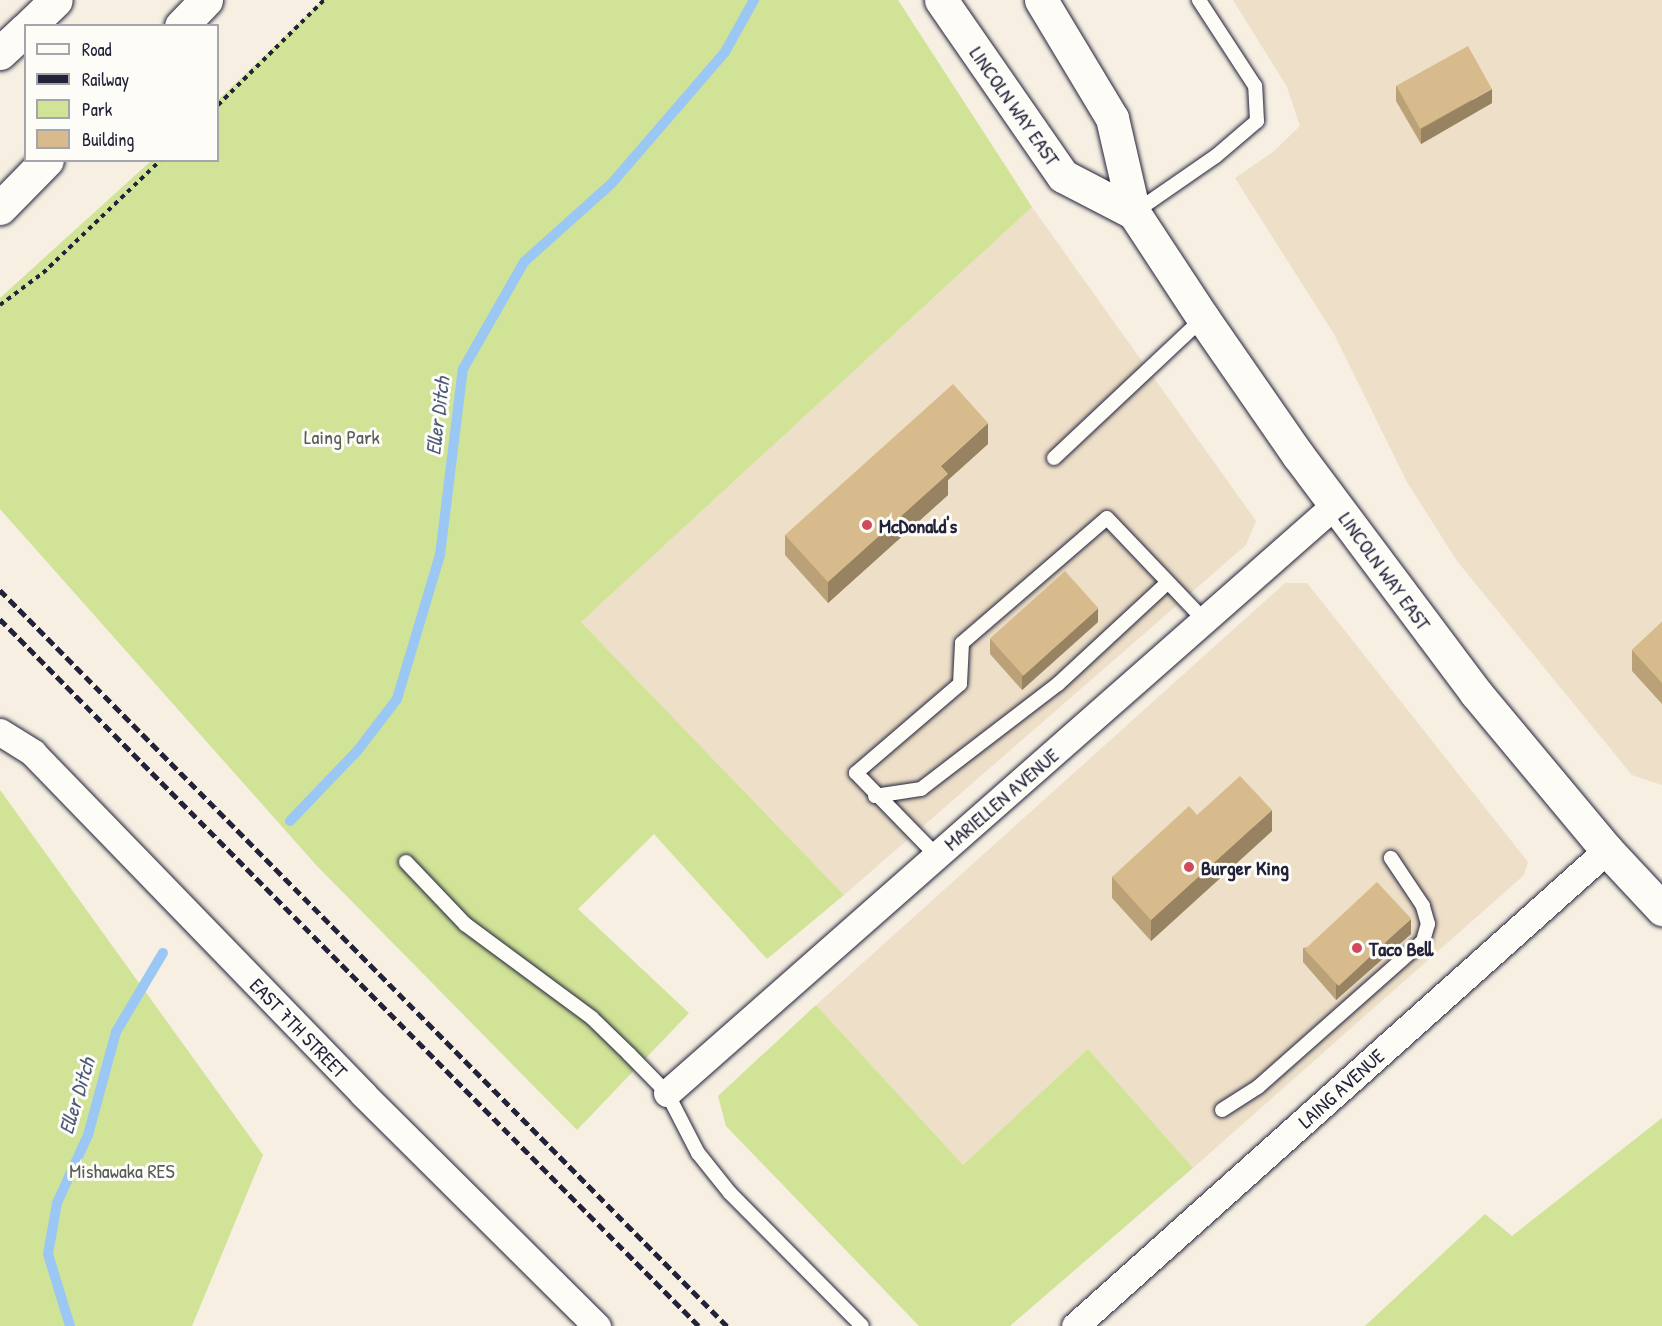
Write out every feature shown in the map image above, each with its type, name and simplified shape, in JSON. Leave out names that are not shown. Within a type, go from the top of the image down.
[{"type":"main road","points":[[31,24],[56,0]]},
{"type":"main road","points":[[183,24],[206,0]]},
{"type":"main road","name":"LINCOLN WAY EAST","points":[[941,0],[1063,176],[1134,213]]},
{"type":"main road","name":"LINCOLN WAY EAST","points":[[1041,0],[1112,118],[1134,213],[1203,318],[1336,504],[1476,693],[1607,849],[1662,909]]},
{"type":"main road","points":[[0,53],[24,31]]},
{"type":"main road","points":[[0,208],[45,162]]},
{"type":"street","name":"MARIELLEN AVENUE","points":[[667,1094],[1336,504]]},
{"type":"street","name":"EAST 7TH STREET","points":[[0,732],[33,753],[363,1094],[597,1326]]},
{"type":"street","name":"LAING AVENUE","points":[[1075,1326],[1607,849]]},
{"type":"lane","points":[[1134,213],[1216,156],[1257,121],[1255,86],[1199,0]]},
{"type":"lane","points":[[1054,458],[1203,318]]},
{"type":"lane","points":[[937,856],[875,796],[856,773],[960,684],[962,643],[1107,518],[1166,584],[1204,620]]},
{"type":"lane","points":[[875,796],[921,789],[1058,684],[1166,584]]},
{"type":"lane","points":[[1222,1110],[1258,1086],[1423,941],[1428,924],[1423,906],[1391,858]]},
{"type":"lane","points":[[406,862],[465,924],[592,1018],[667,1094],[698,1153],[730,1193],[862,1326]]},
{"type":"path","points":[[219,104],[324,0]]},
{"type":"path","points":[[0,305],[43,273],[159,162]]},
{"type":"shaded area","points":[[1233,0],[1662,0],[1662,785],[1632,775],[1457,561],[1407,482],[1334,334],[1235,178],[1273,152],[1300,126],[1287,87]]},
{"type":"shaded area","points":[[1032,207],[1256,521],[1246,545],[844,895],[581,622]]},
{"type":"shaded area","points":[[1285,583],[1307,583],[1528,862],[1524,875],[1193,1168],[1088,1049],[963,1165],[816,1005]]},
{"type":"green space","name":"Laing Park","points":[[323,0],[898,0],[1032,207],[581,622],[844,895],[767,959],[654,834],[578,909],[689,1013],[577,1130],[317,866],[0,509],[0,298],[150,162],[219,162],[219,99]]},
{"type":"green space","name":"Mishawaka RES","points":[[0,790],[263,1155],[192,1326],[0,1326]]},
{"type":"green space","points":[[816,1005],[963,1165],[1088,1049],[1193,1168],[1010,1326],[919,1326],[726,1126],[718,1096]]},
{"type":"green space","points":[[1662,1118],[1662,1326],[1365,1326],[1485,1214],[1512,1236]]},
{"type":"building","points":[[1468,46],[1492,89],[1420,129],[1396,86]]},
{"type":"building","name":"McDonald's","points":[[953,384],[988,423],[941,466],[948,474],[828,582],[785,535]]},
{"type":"building","points":[[1065,571],[1098,608],[1023,676],[990,639]]},
{"type":"building","points":[[1662,622],[1662,683],[1632,650]]},
{"type":"building","name":"Burger King","points":[[1240,776],[1272,810],[1151,920],[1112,877],[1189,806],[1197,815]]},
{"type":"building","name":"Taco Bell","points":[[1377,882],[1411,919],[1339,986],[1305,950]]},
{"type":"waterway","name":"Eller Ditch","points":[[290,821],[358,750],[397,699],[440,555],[463,369],[524,262],[612,183],[725,52],[754,0]]},
{"type":"waterway","name":"Eller Ditch","points":[[70,1326],[48,1254],[57,1203],[88,1135],[116,1032],[163,953]]},
{"type":"railway","points":[[0,590],[727,1326]]},
{"type":"railway","points":[[0,619],[699,1326]]},
{"type":"place","name":"McDonald's","points":[[867,525]]},
{"type":"place","name":"Burger King","points":[[1189,867]]},
{"type":"place","name":"Taco Bell","points":[[1357,948]]}]
